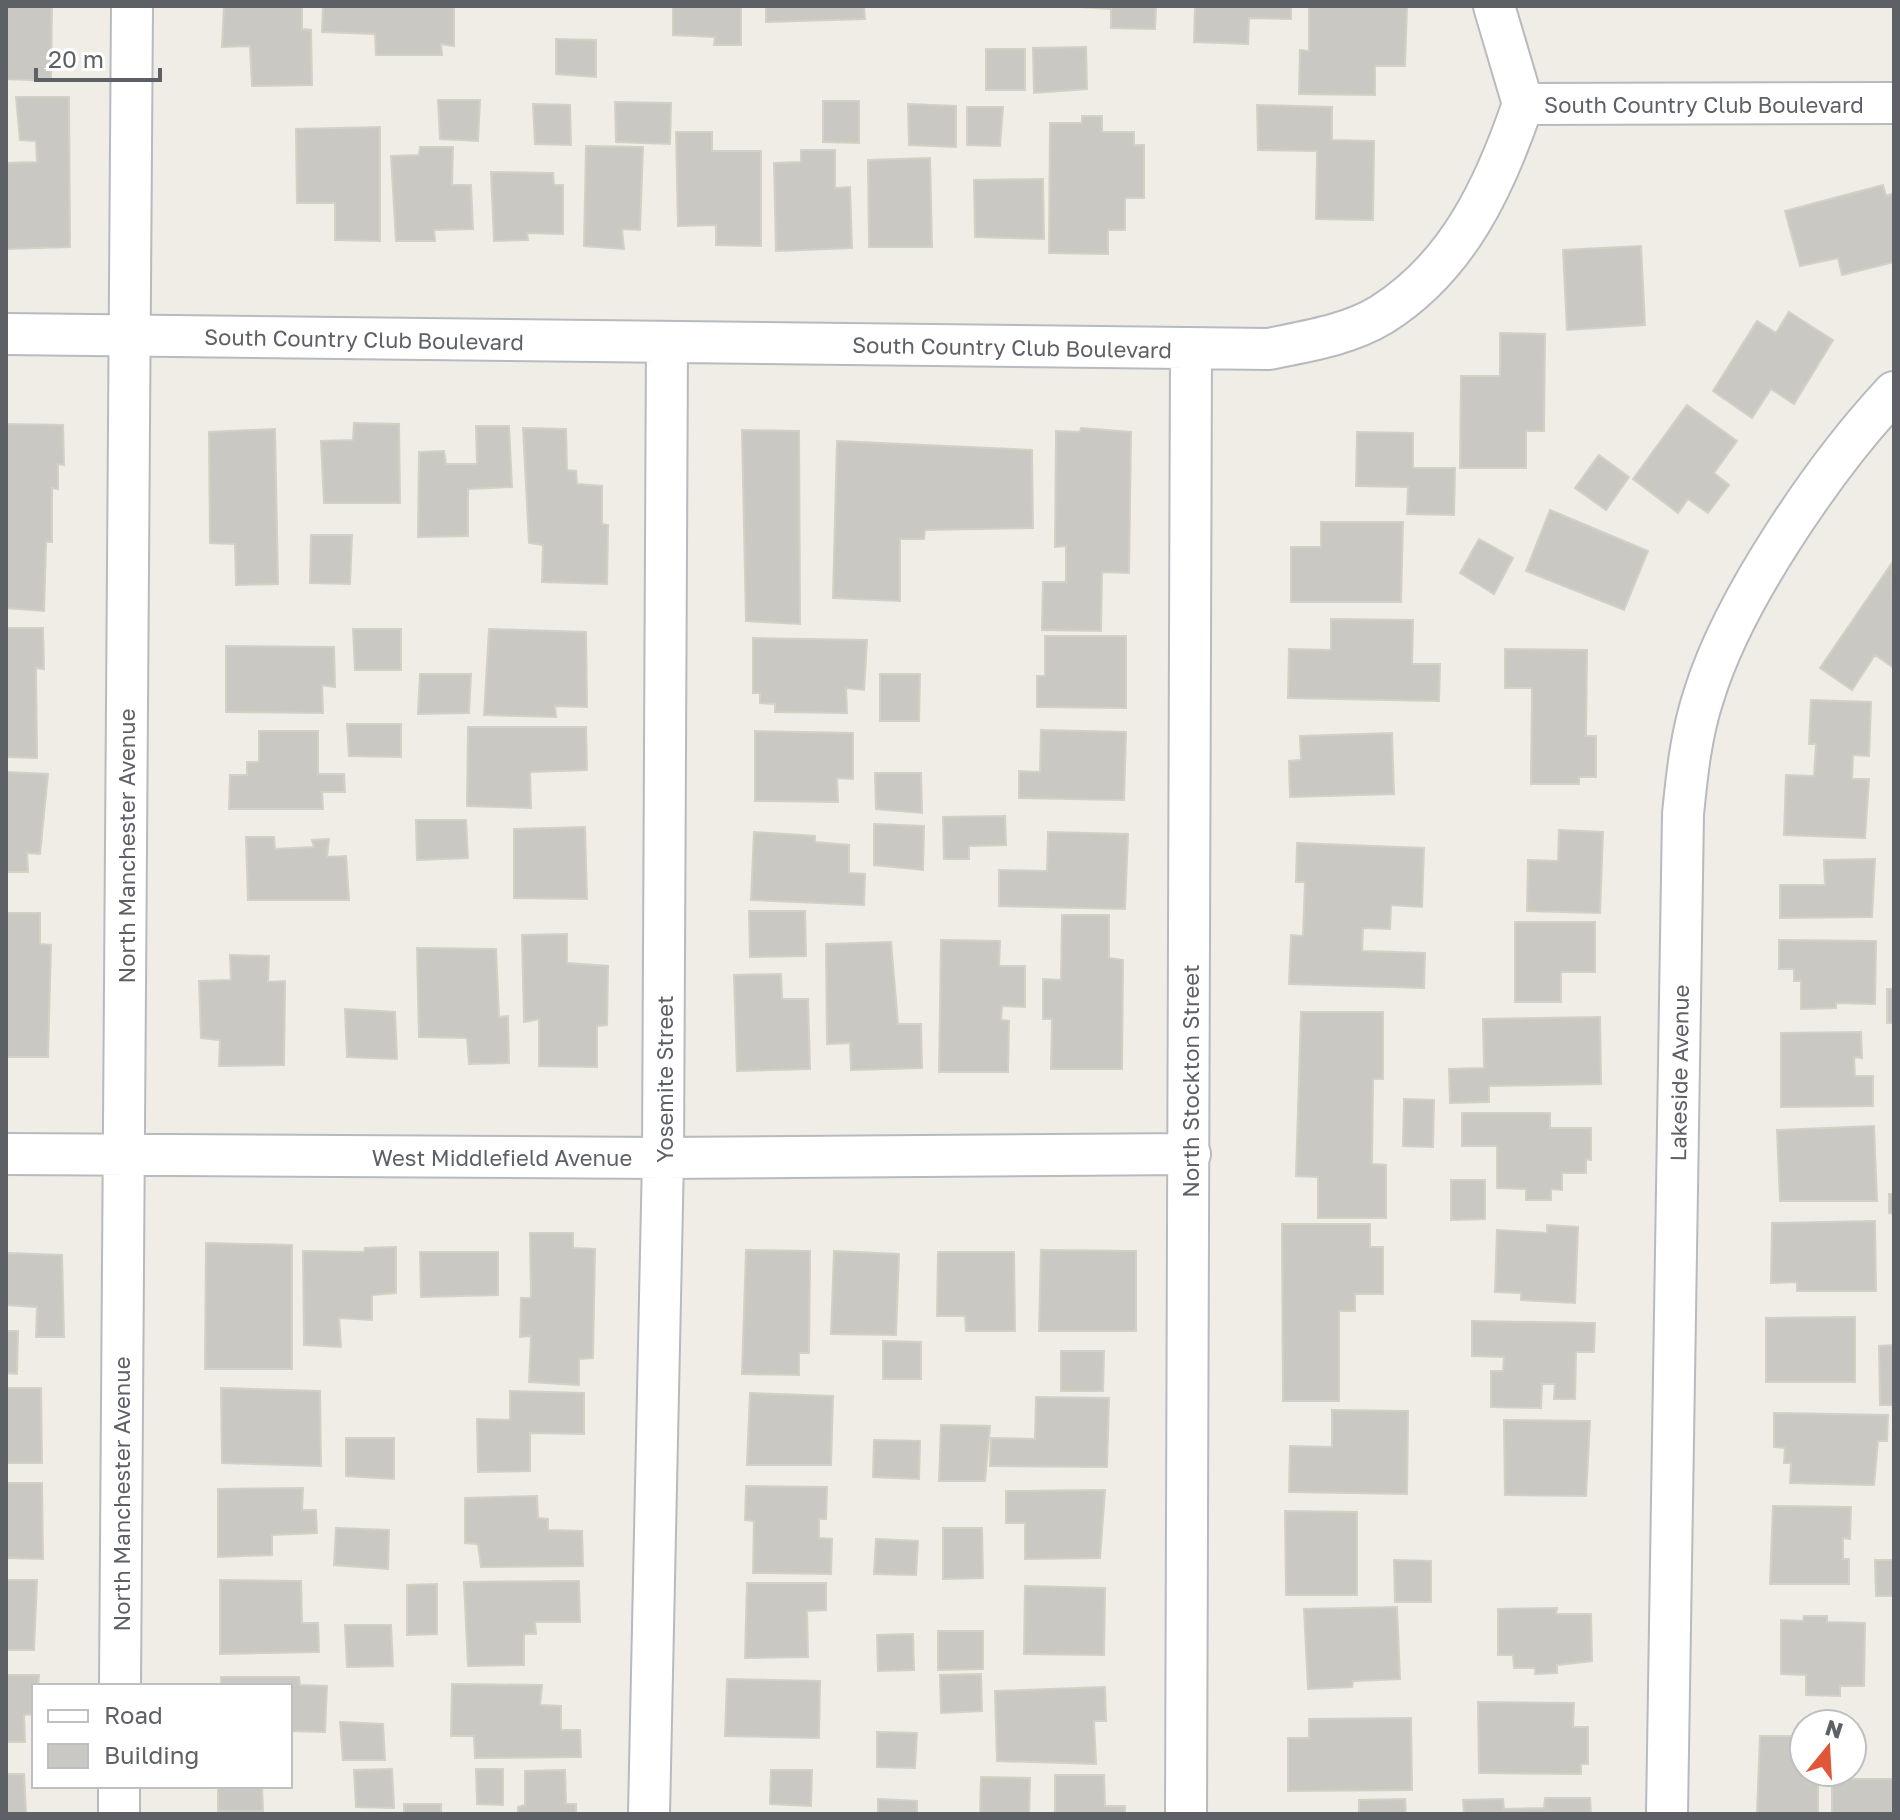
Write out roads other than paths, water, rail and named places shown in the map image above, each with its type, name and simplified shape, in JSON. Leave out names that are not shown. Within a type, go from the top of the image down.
[{"type":"street","name":"North Manchester Avenue","points":[[120,1684],[132,6]]},
{"type":"street","points":[[1494,6],[1523,104]]},
{"type":"street","name":"South Country Club Boulevard","points":[[6,334],[1269,349],[1328,337],[1380,315],[1430,276],[1466,233],[1502,165],[1523,104],[1894,103]]},
{"type":"street","name":"Yosemite Street","points":[[649,1814],[663,1158],[667,344]]},
{"type":"street","name":"North Stockton Street","points":[[1186,1814],[1191,349]]},
{"type":"street","name":"Lakeside Avenue","points":[[1667,1814],[1683,814],[1691,745],[1722,645],[1783,538],[1894,392]]},
{"type":"street","name":"West Middlefield Avenue","points":[[6,1154],[663,1158],[1190,1154]]},
{"type":"street","points":[[119,1788],[119,1814]]}]
